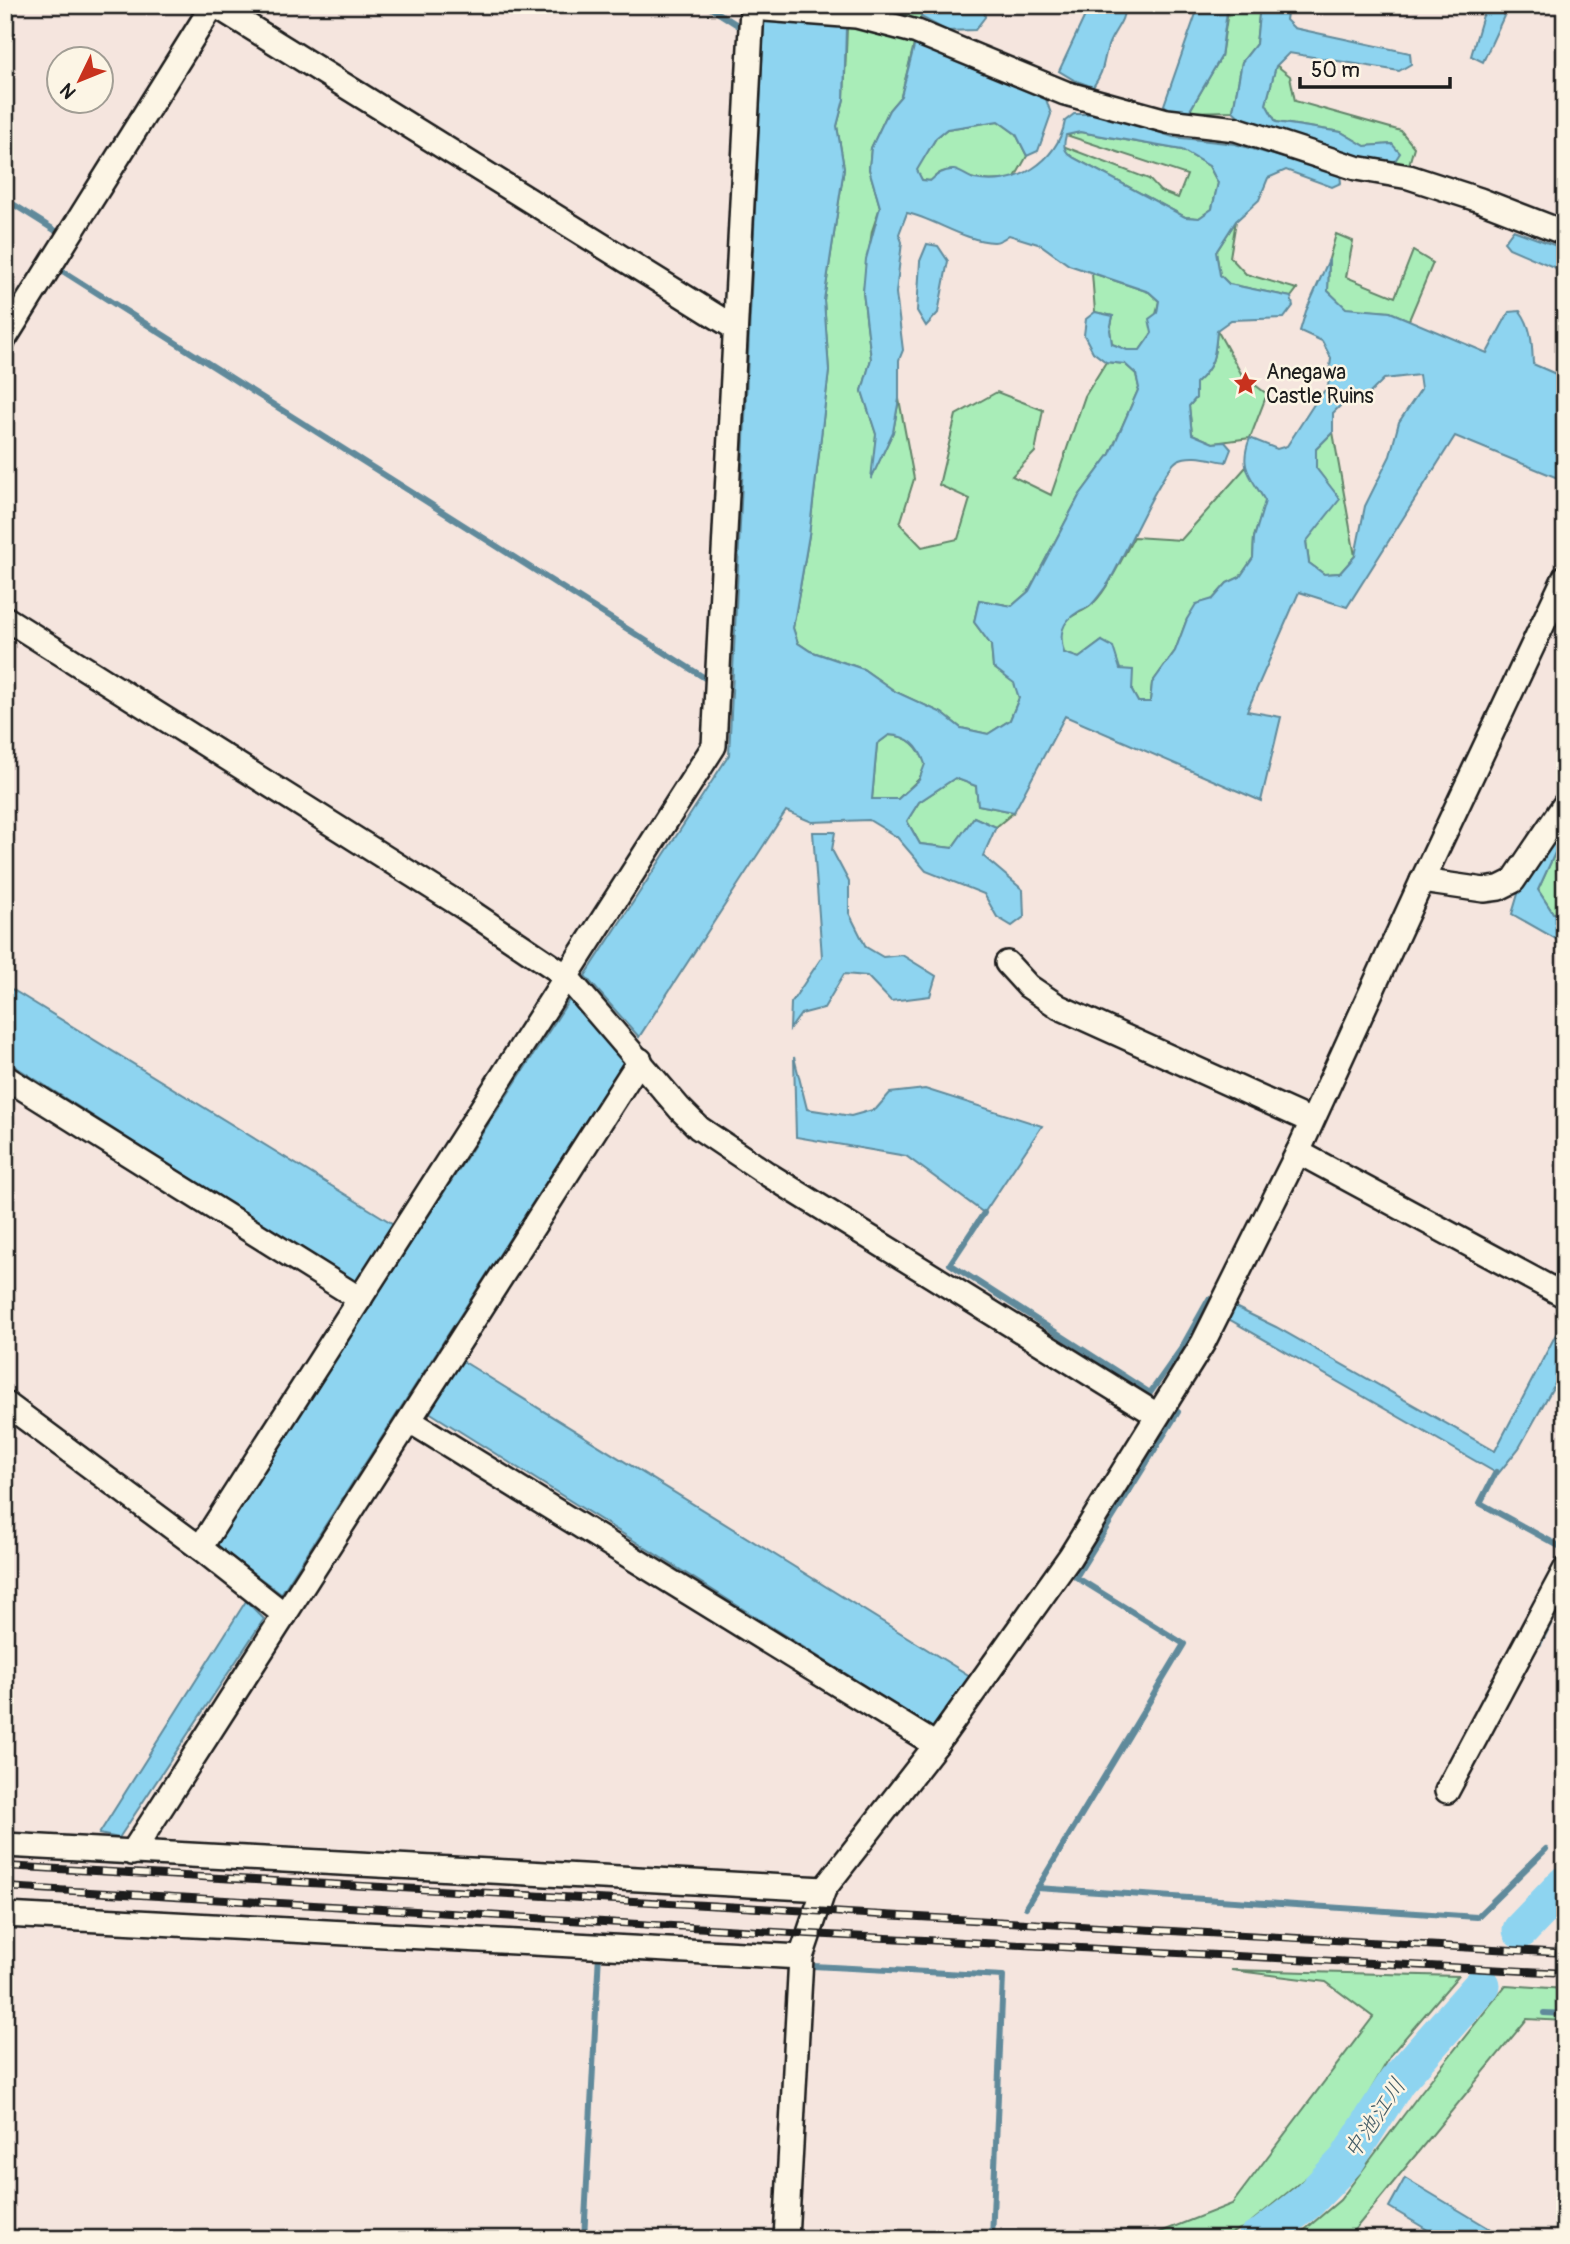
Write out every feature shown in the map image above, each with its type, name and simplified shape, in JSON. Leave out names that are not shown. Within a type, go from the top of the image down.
[{"type":"street","points":[[5,338],[214,5],[735,328]]},
{"type":"street","points":[[200,1548],[714,746],[752,7],[856,16],[917,32],[1065,93],[1167,121],[1236,128],[1356,168],[1409,177],[1480,200],[1565,233]]},
{"type":"street","points":[[786,2239],[801,1957],[824,1889],[936,1745],[1070,1557],[1203,1343],[1298,1152],[1565,578]]},
{"type":"street","points":[[5,618],[465,908],[565,975],[699,1128],[781,1182],[1157,1415]]},
{"type":"street","points":[[1422,881],[1484,890],[1499,888],[1513,881],[1565,804]]},
{"type":"street","points":[[1007,963],[1028,986],[1059,1007],[1311,1121]]},
{"type":"street","points":[[132,1853],[269,1602],[410,1421],[640,1060]]},
{"type":"street","points":[[5,1077],[360,1299]]},
{"type":"street","points":[[1298,1152],[1565,1296]]},
{"type":"street","points":[[5,1403],[269,1602]]},
{"type":"street","points":[[410,1421],[936,1745]]},
{"type":"street","points":[[1447,1791],[1565,1570]]},
{"type":"street","points":[[5,1845],[824,1889]]},
{"type":"street","points":[[5,1915],[801,1957]]},
{"type":"green space","points":[[848,5],[924,5],[901,96],[889,110],[871,148],[869,169],[880,207],[872,231],[863,292],[871,359],[862,391],[876,434],[872,476],[893,432],[899,399],[914,479],[900,524],[922,547],[958,539],[970,499],[939,485],[956,415],[997,392],[1043,410],[1035,452],[1012,476],[1051,495],[1085,396],[1106,362],[1125,364],[1136,374],[1139,388],[1110,454],[1079,496],[1029,591],[1012,606],[979,600],[974,622],[991,645],[993,667],[1015,683],[1019,698],[1010,720],[988,734],[961,728],[942,713],[896,692],[863,669],[810,651],[798,643],[793,628],[809,535],[829,371],[824,300],[844,168],[837,126],[844,99]]},
{"type":"green space","points":[[1233,5],[1260,5],[1256,44],[1242,62],[1233,111],[1189,112],[1221,57],[1228,11]]},
{"type":"green space","points":[[1276,65],[1290,76],[1295,101],[1401,131],[1414,147],[1408,168],[1393,164],[1392,144],[1365,146],[1341,132],[1276,122],[1266,104]]},
{"type":"green space","points":[[998,121],[1016,134],[1027,156],[1014,179],[980,180],[947,171],[936,175],[931,181],[922,180],[916,170],[936,138],[947,129]]},
{"type":"green space","points":[[1080,132],[1182,150],[1209,166],[1218,183],[1212,209],[1199,218],[1185,217],[1074,158],[1066,153],[1063,146],[1149,179],[1160,191],[1178,198],[1187,175],[1066,135]]},
{"type":"green space","points":[[1236,221],[1230,257],[1246,274],[1297,289],[1291,297],[1229,284],[1220,275],[1216,252]]},
{"type":"green space","points":[[1336,234],[1353,241],[1346,277],[1395,297],[1413,251],[1433,263],[1409,320],[1390,312],[1346,309],[1328,291],[1329,259]]},
{"type":"green space","points":[[1092,273],[1149,292],[1159,301],[1152,333],[1140,350],[1127,350],[1112,344],[1110,330],[1113,316],[1095,312]]},
{"type":"green space","points":[[1217,330],[1242,375],[1267,394],[1250,438],[1213,443],[1192,434],[1189,406],[1196,398],[1196,383],[1213,359]]},
{"type":"green space","points":[[1333,432],[1355,556],[1340,573],[1324,574],[1309,563],[1306,541],[1339,499],[1316,468],[1316,449]]},
{"type":"green space","points":[[1246,467],[1266,501],[1254,537],[1253,558],[1240,577],[1227,583],[1213,599],[1187,619],[1175,651],[1152,683],[1150,702],[1138,702],[1132,691],[1131,678],[1120,669],[1102,641],[1079,658],[1064,653],[1061,636],[1065,622],[1095,602],[1134,537],[1181,540]]},
{"type":"green space","points":[[889,735],[902,737],[912,743],[926,765],[919,779],[898,799],[872,799],[877,744]]},
{"type":"green space","points":[[955,778],[976,786],[978,805],[1014,812],[996,827],[974,817],[952,848],[920,844],[907,821],[919,802]]},
{"type":"green space","points":[[1565,831],[1565,914],[1553,913],[1538,890]]},
{"type":"green space","points":[[1231,1970],[1458,1976],[1392,2053],[1333,2156],[1245,2227],[1218,2239],[1143,2239],[1232,2204],[1373,2017],[1326,1982]]},
{"type":"green space","points":[[1506,1985],[1565,1989],[1565,2021],[1527,2019],[1347,2239],[1294,2239],[1340,2200]]},
{"type":"water","points":[[924,5],[984,5],[985,17],[975,30],[947,31],[921,17]]},
{"type":"water","points":[[1090,5],[1125,5],[1123,16],[1110,41],[1093,87],[1059,71]]},
{"type":"water","points":[[1199,5],[1233,5],[1227,11],[1221,57],[1189,112],[1175,115],[1164,105]]},
{"type":"water","points":[[1260,5],[1288,5],[1286,20],[1294,28],[1410,53],[1411,64],[1399,71],[1289,53],[1276,66],[1266,104],[1276,122],[1341,132],[1365,146],[1392,144],[1400,153],[1393,164],[1353,157],[1245,122],[1233,111],[1242,62],[1256,44]]},
{"type":"water","points":[[1486,5],[1509,5],[1483,62],[1471,56]]},
{"type":"water","points":[[764,21],[846,27],[844,99],[837,126],[844,168],[824,300],[829,371],[809,535],[793,628],[798,643],[810,651],[863,669],[896,692],[942,713],[961,728],[988,734],[1010,720],[1019,698],[1014,683],[993,667],[991,645],[974,622],[979,600],[1012,606],[1029,591],[1079,496],[1110,454],[1139,388],[1136,374],[1125,364],[1106,362],[1093,352],[1084,335],[1086,319],[1095,312],[1113,316],[1110,330],[1112,344],[1127,350],[1140,350],[1152,333],[1149,319],[1157,313],[1159,301],[1149,292],[1069,265],[1041,245],[1009,235],[996,242],[983,241],[907,213],[899,234],[902,242],[896,293],[903,350],[899,360],[899,399],[893,432],[871,479],[876,434],[862,391],[871,359],[863,292],[866,259],[880,207],[869,169],[871,148],[889,110],[901,96],[916,39],[1044,93],[1051,114],[1038,151],[1027,156],[1016,134],[998,121],[947,129],[936,138],[917,170],[922,180],[930,181],[951,170],[974,179],[989,181],[1019,175],[1032,169],[1054,149],[1065,121],[1074,114],[1103,114],[1173,137],[1235,144],[1340,174],[1341,183],[1332,187],[1286,170],[1268,178],[1259,200],[1236,221],[1216,252],[1220,275],[1229,284],[1291,297],[1293,306],[1284,318],[1231,320],[1217,330],[1213,359],[1196,383],[1196,398],[1189,406],[1192,434],[1213,443],[1225,442],[1231,449],[1226,462],[1189,457],[1178,460],[1171,466],[1109,582],[1091,605],[1068,620],[1063,630],[1064,653],[1079,658],[1102,641],[1113,647],[1120,669],[1133,670],[1132,691],[1138,702],[1150,702],[1152,683],[1175,651],[1196,604],[1213,599],[1227,583],[1240,577],[1253,558],[1254,538],[1265,501],[1246,465],[1245,457],[1250,438],[1277,449],[1287,446],[1328,387],[1331,358],[1322,341],[1300,331],[1329,259],[1328,291],[1346,308],[1390,312],[1487,353],[1509,312],[1520,311],[1529,330],[1533,364],[1565,378],[1565,481],[1455,436],[1347,607],[1299,592],[1247,711],[1281,717],[1261,801],[1065,716],[1014,812],[978,805],[976,786],[955,778],[919,802],[907,821],[920,844],[952,848],[974,817],[996,827],[983,856],[1023,890],[1024,917],[1012,926],[997,917],[984,894],[926,871],[897,837],[869,820],[812,822],[786,811],[639,1037],[585,976],[729,755]],"holes":[[[1080,132],[1182,150],[1209,166],[1218,183],[1212,209],[1199,218],[1185,217],[1074,158],[1066,151],[1065,139],[1066,135]],[[1419,375],[1421,389],[1399,422],[1390,456],[1365,506],[1355,556],[1340,573],[1324,574],[1309,563],[1306,542],[1340,499],[1316,468],[1316,449],[1333,432],[1333,413],[1345,401],[1363,400],[1384,379]],[[889,735],[902,737],[916,747],[925,764],[919,780],[898,799],[872,799],[877,744]]]},
{"type":"water","points":[[1513,230],[1565,249],[1565,272],[1509,248],[1504,242]]},
{"type":"water","points":[[927,244],[938,246],[948,261],[938,313],[926,326],[917,311],[920,261]]},
{"type":"water","points":[[1565,822],[1565,831],[1538,890],[1553,913],[1565,914],[1565,944],[1512,914],[1521,884]]},
{"type":"water","points":[[813,832],[835,832],[832,850],[849,882],[849,913],[866,947],[883,957],[902,955],[936,976],[930,996],[891,1001],[867,976],[844,974],[824,1008],[801,1014],[790,1029],[791,1003],[822,957]]},
{"type":"water","points":[[5,985],[395,1225],[356,1284],[5,1060]]},
{"type":"water","points":[[571,997],[624,1061],[281,1594],[215,1544]]},
{"type":"water","points":[[794,1057],[807,1109],[851,1116],[876,1109],[890,1093],[925,1089],[1042,1126],[984,1213],[906,1156],[796,1137]]},
{"type":"water","points":[[1233,1306],[1276,1327],[1495,1451],[1565,1317],[1565,1366],[1519,1448],[1498,1474],[1227,1318]]},
{"type":"water","points":[[461,1360],[970,1676],[932,1728],[429,1412]]},
{"type":"water","points":[[246,1601],[264,1619],[119,1838],[99,1834]]},
{"type":"water","points":[[1405,2178],[1507,2239],[1443,2239],[1389,2207]]},
{"type":"waterway","points":[[706,5],[739,26]]},
{"type":"waterway","points":[[5,199],[56,231]]},
{"type":"waterway","points":[[61,270],[708,680]]},
{"type":"waterway","points":[[984,1213],[950,1264],[1150,1393],[1181,1349],[1209,1299]]},
{"type":"waterway","points":[[1026,1907],[1184,1644],[1076,1577],[1178,1412]]},
{"type":"waterway","points":[[1496,1472],[1480,1503],[1559,1546]]},
{"type":"waterway","points":[[1539,1644],[1549,1624]]},
{"type":"waterway","points":[[1037,1888],[1477,1917],[1546,1849]]},
{"type":"waterway","name":"中池江川","points":[[1521,1930],[1565,1884]]},
{"type":"waterway","points":[[584,2239],[599,1953]]},
{"type":"waterway","points":[[813,1966],[1003,1976],[992,2239]]},
{"type":"waterway","name":"中池江川","points":[[1256,2239],[1308,2201],[1347,2160],[1397,2081],[1482,1985]]},
{"type":"waterway","points":[[1544,2013],[1565,2014]]},
{"type":"railway","points":[[5,1866],[1565,1953]]},
{"type":"railway","points":[[5,1887],[809,1934],[1565,1973]]},
{"type":"place","name":"Anegawa Castle Ruins","points":[[1246,384]]}]
